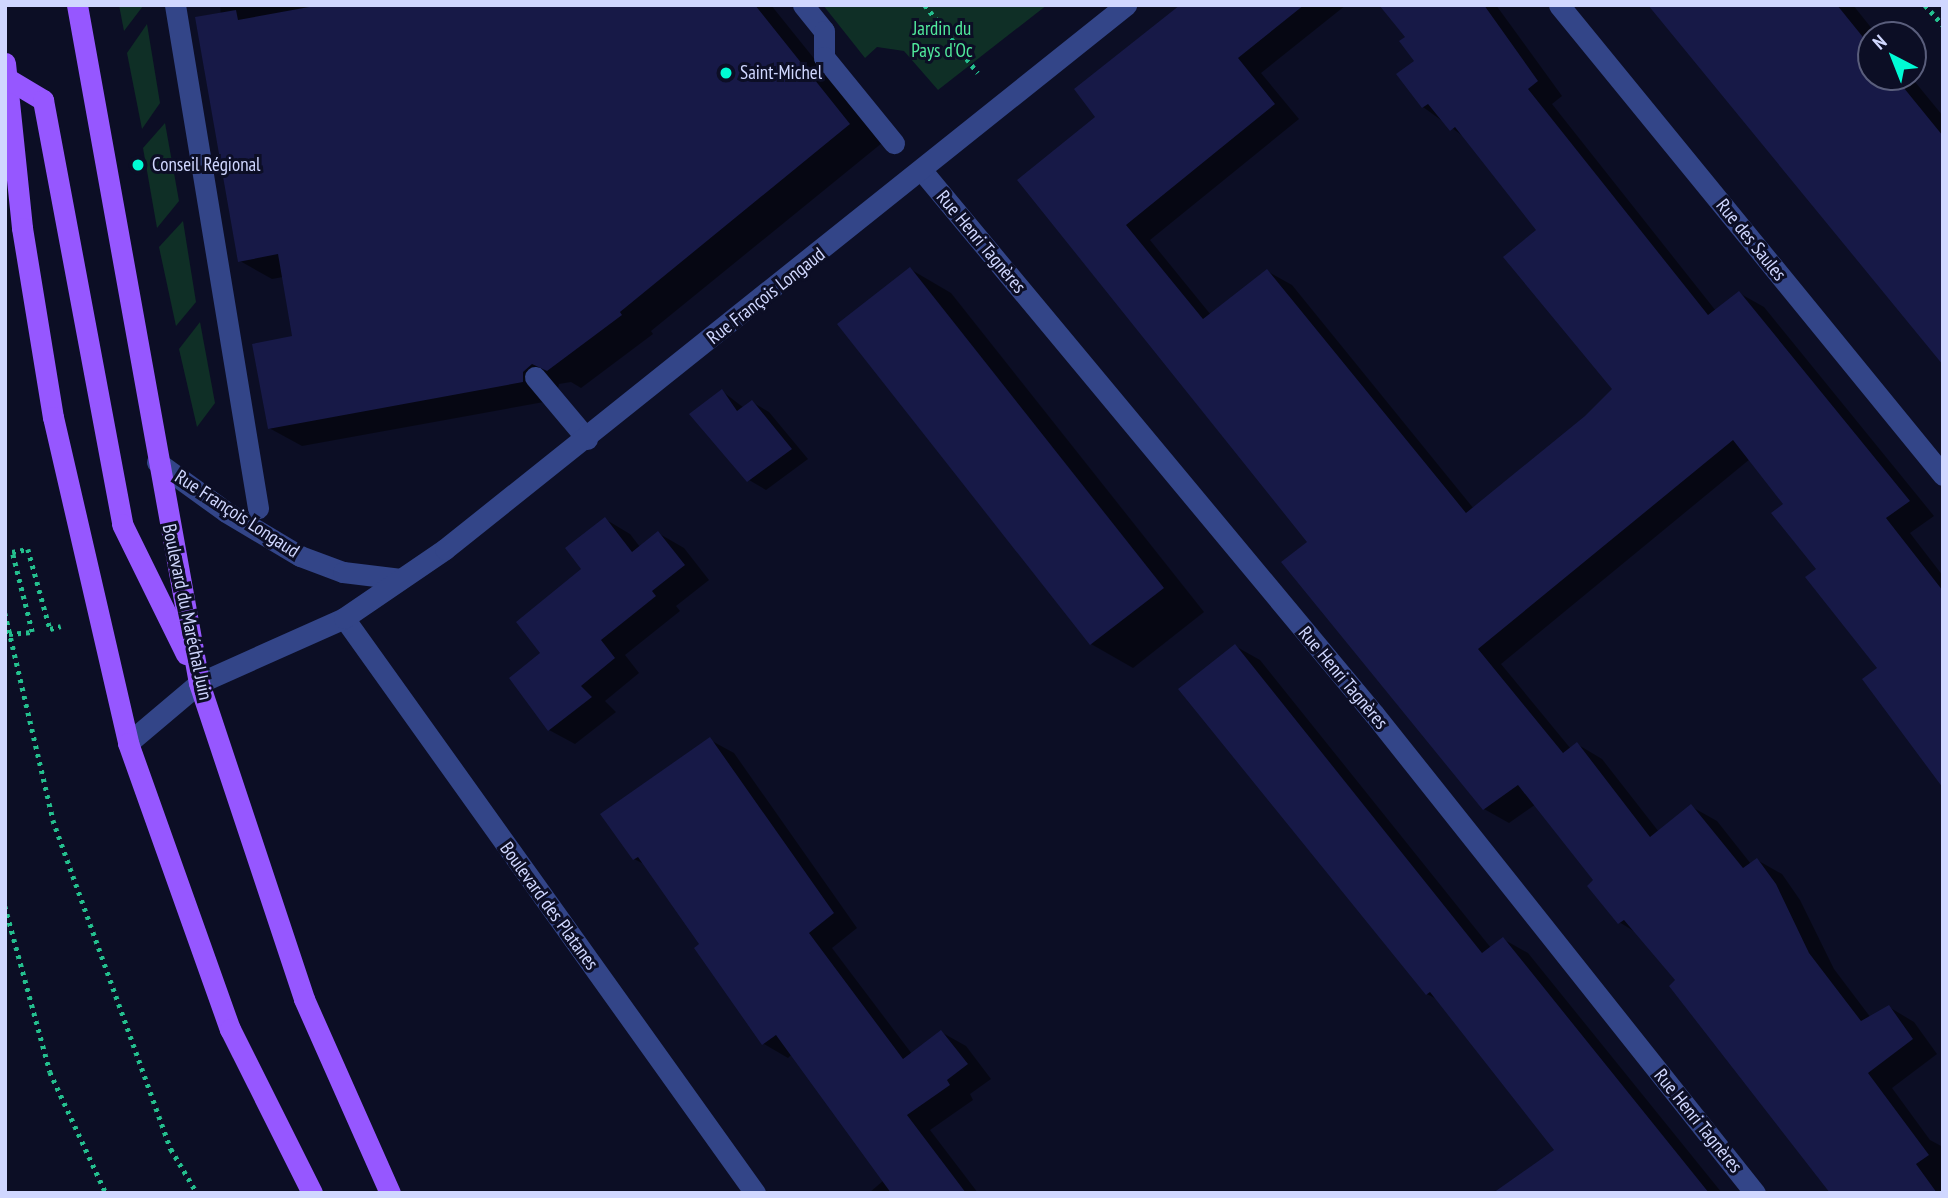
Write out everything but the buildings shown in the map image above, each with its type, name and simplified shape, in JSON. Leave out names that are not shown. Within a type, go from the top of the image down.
[{"type":"main road","name":"Boulevard du Maréchal Juin","points":[[78,5],[157,462],[199,683],[304,999],[390,1193]]},
{"type":"main road","points":[[7,71],[43,100],[122,524],[199,683]]},
{"type":"main road","points":[[7,71],[22,228],[53,417],[128,743],[230,1030],[312,1193]]},
{"type":"street","points":[[175,5],[258,509]]},
{"type":"street","points":[[803,5],[824,31],[824,57],[894,143]]},
{"type":"street","name":"Rue François Longaud","points":[[128,743],[199,683],[345,618],[401,579],[587,439],[923,172],[1126,5]]},
{"type":"street","name":"Rue des Saules","points":[[1559,5],[1943,475]]},
{"type":"street","name":"Rue Henri Tagnères","points":[[923,172],[1374,714],[1755,1193]]},
{"type":"street","points":[[535,377],[587,439]]},
{"type":"street","name":"Rue François Longaud","points":[[157,462],[226,512],[300,556],[343,572],[401,579]]},
{"type":"street","name":"Boulevard des Platanes","points":[[345,618],[755,1193]]},
{"type":"path","points":[[925,5],[978,73]]},
{"type":"path","points":[[1925,5],[1943,25]]},
{"type":"path","points":[[9,634],[32,632],[12,552],[28,549],[50,629],[62,626]]},
{"type":"path","points":[[5,613],[53,820],[171,1149],[197,1193]]},
{"type":"path","points":[[5,906],[50,1072],[106,1193]]},
{"type":"green space","points":[[119,5],[143,6],[124,31]]},
{"type":"green space","name":"Jardin du Pays d'Oc","points":[[823,5],[1047,5],[938,90],[904,51],[877,47],[865,58]]},
{"type":"green space","points":[[147,24],[160,103],[142,129],[127,53]]},
{"type":"green space","points":[[165,123],[179,201],[157,228],[143,148]]},
{"type":"green space","points":[[183,221],[196,302],[176,326],[159,247]]},
{"type":"green space","points":[[200,322],[215,403],[197,427],[179,349]]},
{"type":"place","name":"Saint-Michel","points":[[726,73]]},
{"type":"place","name":"Conseil Régional","points":[[138,165]]}]
